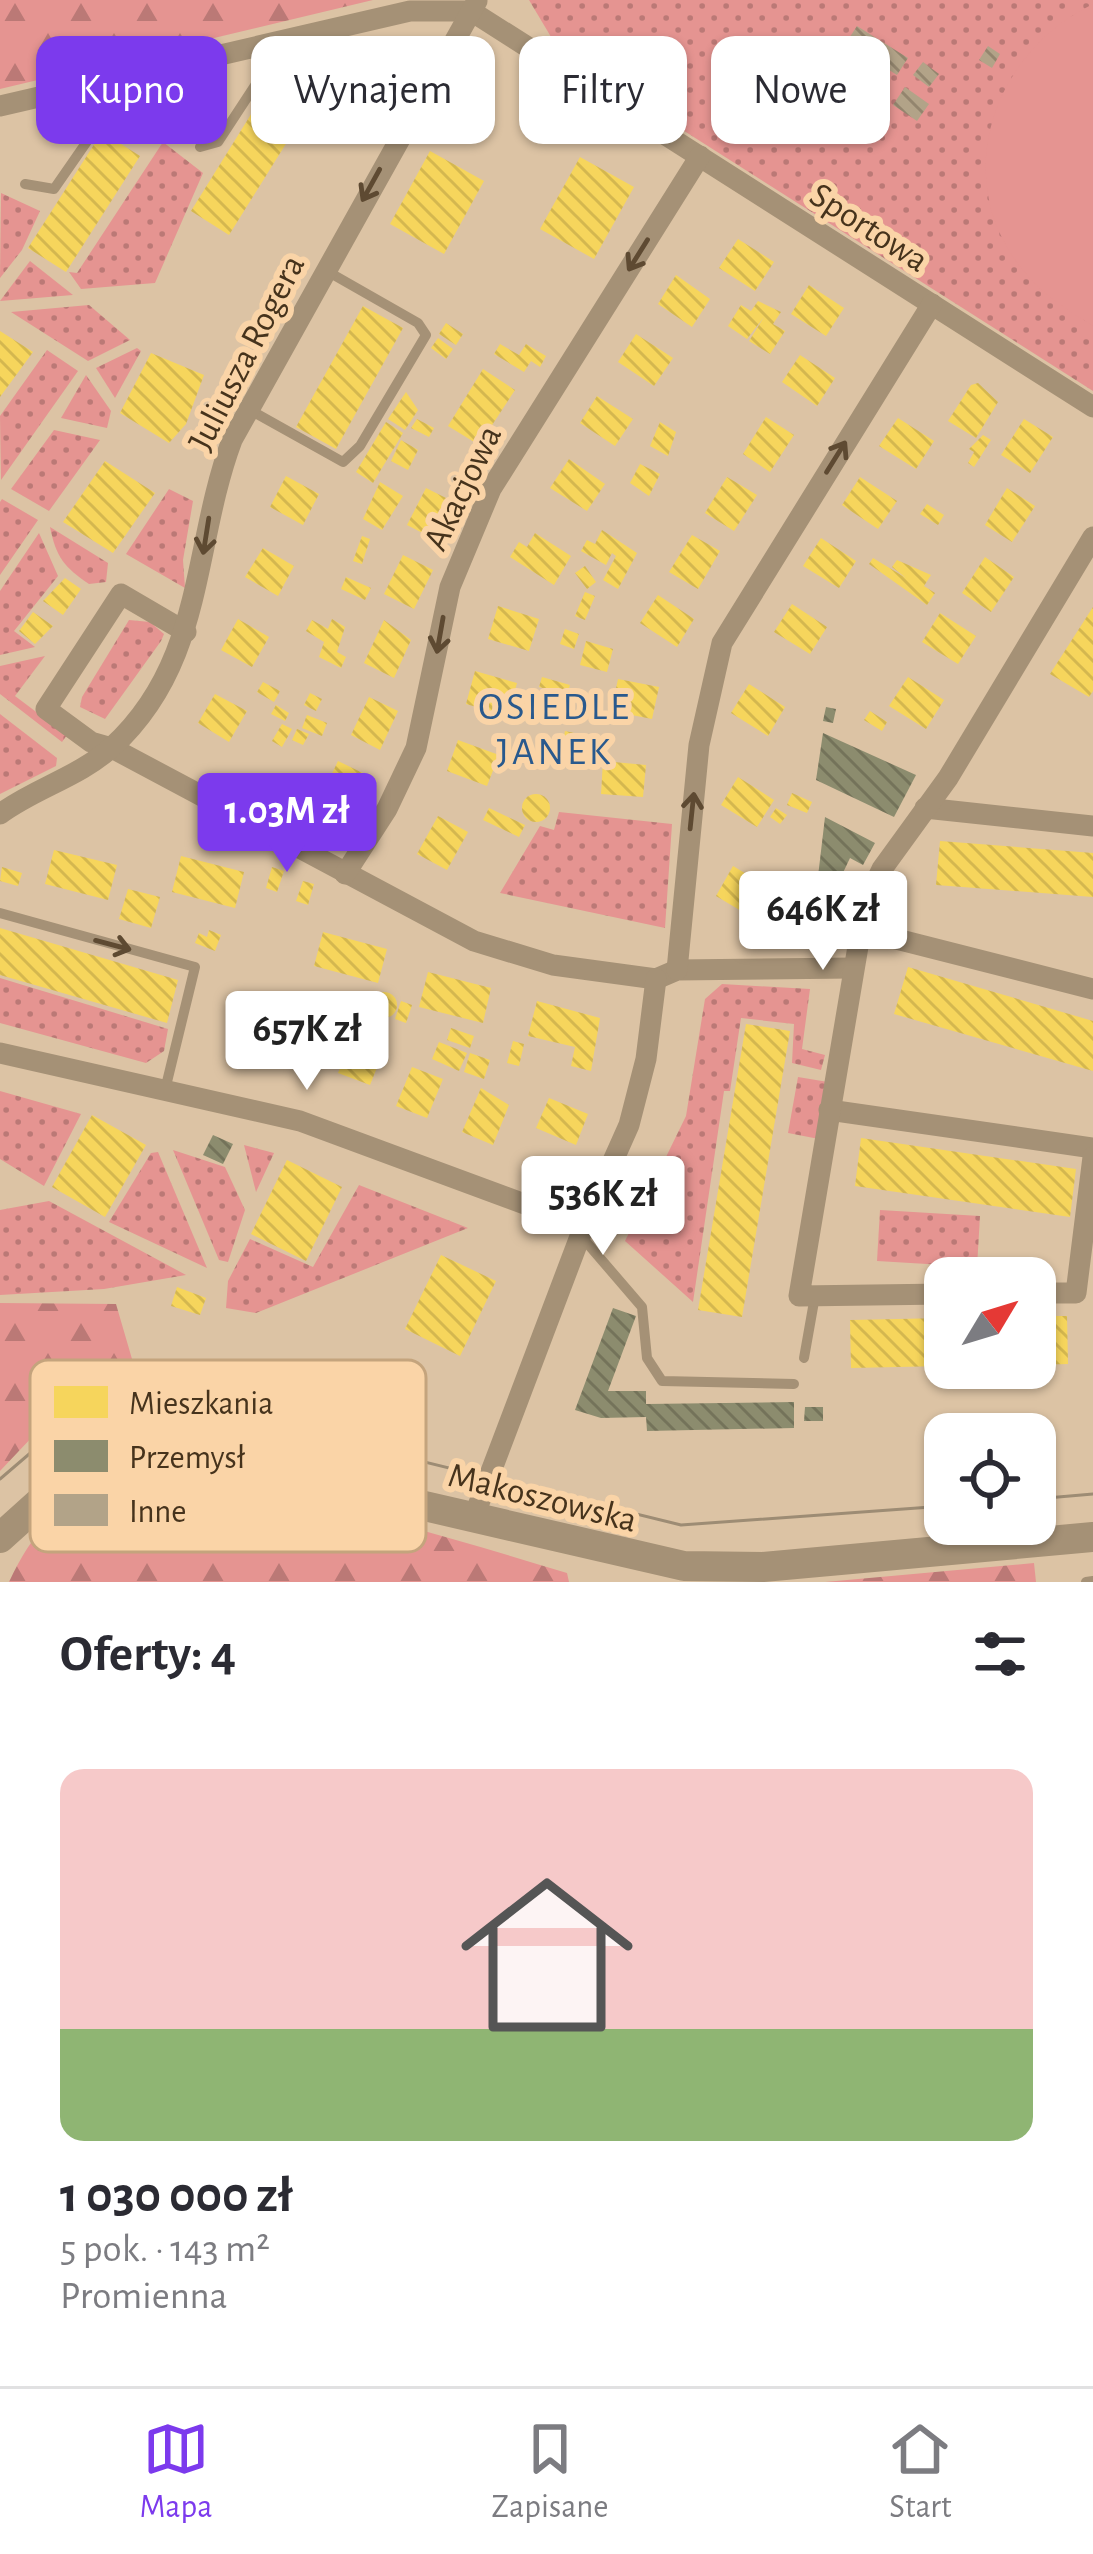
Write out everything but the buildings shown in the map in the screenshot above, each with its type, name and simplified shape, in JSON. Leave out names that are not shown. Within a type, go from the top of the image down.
[{"type":"main road","name":"Makoszowska","points":[[426,1509],[656,1563],[724,1568],[1093,1537]]},
{"type":"main road","name":"Makoszowska","points":[[0,1538],[30,1511]]},
{"type":"street","points":[[300,36],[430,8],[474,5]]},
{"type":"street","name":"Sportowa","points":[[474,5],[1093,407]]},
{"type":"street","name":"Juliusza Rogera","points":[[0,814],[112,748],[157,688],[186,632],[217,480],[247,408],[474,5]]},
{"type":"street","points":[[0,106],[36,97]]},
{"type":"street","name":"Akacjowa","points":[[345,874],[400,786],[416,748],[450,587],[490,489],[700,156]]},
{"type":"street","points":[[473,1520],[582,1231],[629,1125],[666,974],[699,745],[722,643],[932,304]]},
{"type":"street","points":[[924,1294],[799,1296],[861,930],[871,888],[1093,537]]},
{"type":"street","points":[[186,632],[121,594],[46,709],[91,742],[112,748],[447,928],[512,954],[666,974],[853,968]]},
{"type":"street","points":[[925,808],[1093,826]]},
{"type":"street","points":[[861,930],[1093,989]]},
{"type":"street","points":[[0,1053],[300,1121],[582,1231]]},
{"type":"street","points":[[829,1110],[1093,1148]]},
{"type":"street","points":[[1056,1293],[1076,1293],[1093,1157]]},
{"type":"lane","points":[[200,147],[218,142],[251,92]]},
{"type":"lane","points":[[25,184],[54,189],[86,144]]},
{"type":"lane","points":[[247,408],[344,462],[360,446],[426,335],[418,323],[324,270]]},
{"type":"lane","points":[[0,914],[195,968],[165,1090]]},
{"type":"lane","points":[[582,1231],[642,1307],[647,1358],[662,1381],[794,1384]]},
{"type":"lane","points":[[804,1358],[815,1296]]},
{"type":"green space","points":[[0,0],[373,0],[222,36],[36,36],[36,80],[0,89]]},
{"type":"green space","points":[[529,0],[1093,0],[1093,391],[687,133],[687,36],[550,36]]},
{"type":"green space","points":[[1093,4],[1093,326],[1034,283],[1003,239],[989,201],[986,162],[992,124],[1006,87],[1028,54],[1058,26]]},
{"type":"green space","points":[[162,144],[203,173],[155,283],[81,289],[69,272],[77,273]]},
{"type":"green space","points":[[1,193],[40,211],[22,250],[0,278]]},
{"type":"green space","points":[[30,261],[73,295],[0,301]]},
{"type":"green space","points":[[89,305],[130,340],[88,361],[11,312]]},
{"type":"green space","points":[[137,348],[141,351],[115,398],[96,368]]},
{"type":"green space","points":[[47,350],[78,371],[1,480],[0,416]]},
{"type":"green space","points":[[86,375],[111,411],[107,428],[61,418]]},
{"type":"green space","points":[[54,430],[100,440],[49,511],[11,489]]},
{"type":"green space","points":[[169,489],[193,501],[183,560],[185,588],[126,554]]},
{"type":"green space","points":[[0,502],[38,520],[0,575]]},
{"type":"green space","points":[[50,527],[108,563],[106,582],[89,584],[67,566]]},
{"type":"green space","points":[[39,533],[58,576],[14,631],[35,647],[0,655],[0,591]]},
{"type":"green space","points":[[129,620],[150,622],[164,634],[105,719],[80,707],[82,697]]},
{"type":"green space","points":[[45,656],[15,696],[67,735],[62,742],[0,694],[0,666]]},
{"type":"green space","points":[[0,714],[57,758],[56,766],[0,794]]},
{"type":"green space","points":[[559,812],[672,824],[665,928],[500,893],[540,826],[554,830]]},
{"type":"green space","points":[[0,978],[168,1029],[164,1051],[146,1063],[0,1023]]},
{"type":"green space","points":[[722,984],[810,989],[802,1049],[825,1055],[821,1070],[792,1063],[794,1024],[741,1018],[730,1091],[724,1091],[693,1302],[625,1241],[686,1116],[705,999]]},
{"type":"green space","points":[[798,1077],[828,1082],[819,1139],[788,1133]]},
{"type":"green space","points":[[0,1091],[81,1114],[44,1186],[0,1159]]},
{"type":"green space","points":[[244,1145],[274,1153],[256,1192]]},
{"type":"green space","points":[[173,1150],[225,1167],[245,1210],[228,1262],[219,1260]]},
{"type":"green space","points":[[158,1152],[207,1268],[109,1222],[151,1153]]},
{"type":"green space","points":[[359,1185],[468,1228],[256,1313],[226,1308],[228,1281],[250,1239],[313,1267]]},
{"type":"green space","points":[[49,1201],[186,1275],[104,1289],[0,1295],[0,1210]]},
{"type":"green space","points":[[880,1210],[980,1216],[978,1257],[924,1257],[924,1264],[877,1261]]},
{"type":"green space","points":[[0,1303],[116,1304],[132,1360],[30,1360],[30,1439],[0,1471]]},
{"type":"green space","points":[[426,1533],[567,1573],[569,1582],[9,1582],[30,1545],[30,1552],[426,1552]]},
{"type":"green space","points":[[1034,1563],[1036,1582],[825,1582]]},
{"type":"tram line","points":[[0,1479],[30,1453]]},
{"type":"tram line","points":[[426,1462],[681,1525],[924,1508]]},
{"type":"tram line","points":[[1056,1497],[1093,1494]]},
{"type":"district","name":"OSIEDLE JANEK","points":[[555,728]]}]
